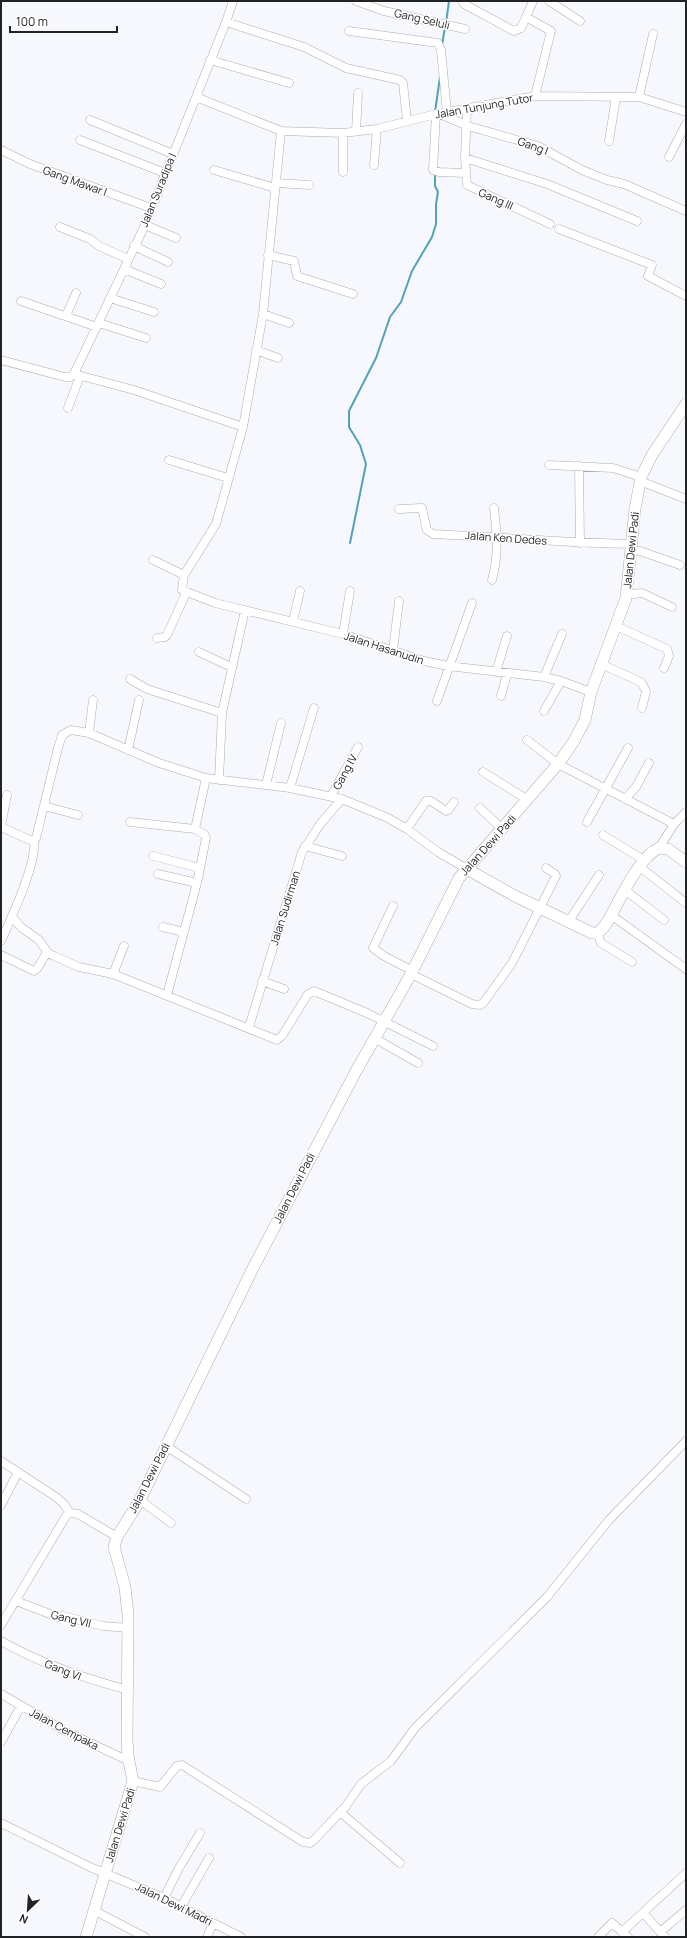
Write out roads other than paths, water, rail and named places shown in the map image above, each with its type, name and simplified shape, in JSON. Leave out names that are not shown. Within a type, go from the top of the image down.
[{"type":"street","name":"Jalan Suradipa I","points":[[68,408],[77,375],[110,298],[144,225],[226,22],[233,1]]},
{"type":"street","name":"Gang Seluli","points":[[356,1],[384,11],[465,30]]},
{"type":"street","points":[[462,1],[464,4],[514,31],[521,28],[533,1]]},
{"type":"street","points":[[549,1],[580,21]]},
{"type":"street","points":[[526,17],[550,29],[552,34],[535,96]]},
{"type":"street","points":[[226,22],[304,48],[346,68],[400,80],[403,83],[407,121]]},
{"type":"street","points":[[349,31],[438,43],[441,50],[441,114],[433,170],[439,172],[465,173]]},
{"type":"street","points":[[639,98],[653,34]]},
{"type":"street","points":[[210,60],[289,83]]},
{"type":"street","points":[[356,131],[358,93]]},
{"type":"street","name":"Jalan Tunjung Tutor","points":[[196,97],[281,131],[343,133],[377,128],[535,96],[639,98],[686,112]]},
{"type":"street","points":[[609,141],[616,97]]},
{"type":"street","name":"Gang III","points":[[467,110],[468,126],[465,158],[467,185],[550,224]]},
{"type":"street","name":"Gang I","points":[[441,114],[468,126],[538,146],[582,170],[607,180],[624,184],[686,211]]},
{"type":"street","points":[[90,120],[173,154]]},
{"type":"street","points":[[669,157],[686,124]]},
{"type":"street","points":[[374,164],[377,128]]},
{"type":"street","points":[[157,638],[165,637],[167,635],[184,590],[184,575],[216,524],[243,427],[263,314],[281,131]]},
{"type":"street","points":[[343,133],[343,172]]},
{"type":"street","points":[[80,140],[165,173]]},
{"type":"street","name":"Gang Mawar I","points":[[2,150],[30,164],[151,208]]},
{"type":"street","points":[[465,158],[547,184],[637,220]]},
{"type":"street","points":[[214,170],[276,186],[309,186]]},
{"type":"street","points":[[144,225],[176,238]]},
{"type":"street","points":[[60,227],[90,239],[99,246],[128,259]]},
{"type":"street","points":[[559,229],[652,265],[648,276],[686,296]]},
{"type":"street","points":[[134,246],[168,262]]},
{"type":"street","points":[[268,255],[294,261],[297,276],[353,294]]},
{"type":"street","points":[[124,268],[161,284]]},
{"type":"street","points":[[66,316],[76,293]]},
{"type":"street","points":[[110,298],[154,312]]},
{"type":"street","points":[[21,301],[66,316],[146,338]]},
{"type":"street","points":[[263,314],[289,323]]},
{"type":"street","points":[[256,350],[278,358]]},
{"type":"street","points":[[1,360],[66,377],[77,375],[134,390],[243,427]]},
{"type":"street","points":[[640,479],[652,455],[686,404]]},
{"type":"street","points":[[169,460],[228,478]]},
{"type":"street","points":[[549,465],[613,468],[686,499]]},
{"type":"street","points":[[579,466],[580,543]]},
{"type":"street","name":"Jalan Dewi Padi","points":[[86,1937],[133,1782],[129,1761],[128,1628],[125,1587],[114,1547],[117,1537],[140,1500],[255,1263],[352,1080],[412,972],[459,878],[558,764],[574,741],[585,720],[591,692],[627,592],[640,479]]},
{"type":"street","name":"Jalan Ken Dedes","points":[[400,509],[422,508],[427,530],[433,534],[498,536],[632,547],[680,565]]},
{"type":"street","points":[[492,580],[497,564],[498,536],[494,508]]},
{"type":"street","points":[[152,560],[184,575]]},
{"type":"street","name":"Jalan Hasanudin","points":[[184,590],[215,603],[343,634],[424,661],[448,666],[507,674],[544,677],[561,681],[591,692]]},
{"type":"street","points":[[293,621],[300,591]]},
{"type":"street","points":[[343,634],[350,592]]},
{"type":"street","points":[[627,592],[633,594],[642,592],[672,607]]},
{"type":"street","points":[[393,650],[399,601]]},
{"type":"street","points":[[437,701],[448,666],[472,603]]},
{"type":"street","points":[[219,780],[222,713],[231,667],[245,610]]},
{"type":"street","points":[[616,626],[667,649],[669,656],[664,668]]},
{"type":"street","points":[[544,677],[562,634]]},
{"type":"street","points":[[496,672],[507,636]]},
{"type":"street","points":[[199,652],[231,667]]},
{"type":"street","points":[[601,664],[641,682],[646,690],[642,708]]},
{"type":"street","points":[[502,696],[507,674]]},
{"type":"street","points":[[130,679],[147,689],[222,713]]},
{"type":"street","points":[[544,711],[561,681]]},
{"type":"street","points":[[89,733],[93,700]]},
{"type":"street","points":[[128,750],[139,700]]},
{"type":"street","points":[[290,788],[314,708]]},
{"type":"street","points":[[266,785],[281,723]]},
{"type":"street","points":[[1,940],[23,890],[33,854],[34,840],[36,838],[62,735],[71,730],[89,733],[159,763],[206,778],[290,788],[342,798],[383,815],[406,829],[438,852],[513,895],[541,907],[592,933],[597,933],[604,927],[642,864],[659,848],[674,824],[686,812]]},
{"type":"street","points":[[527,740],[558,764],[605,790],[674,824]]},
{"type":"street","name":"Gang IV","points":[[331,796],[358,747]]},
{"type":"street","points":[[587,822],[628,748]]},
{"type":"street","points":[[625,799],[636,787],[649,762]]},
{"type":"street","points":[[483,772],[528,800]]},
{"type":"street","points":[[195,828],[206,778]]},
{"type":"street","points":[[7,795],[1,826],[30,840],[34,840]]},
{"type":"street","name":"Jalan Sudirman","points":[[249,1027],[262,980],[305,846],[342,798]]},
{"type":"street","points":[[406,829],[426,801],[430,801],[446,811],[454,802]]},
{"type":"street","points":[[44,806],[78,815]]},
{"type":"street","points":[[480,808],[502,829]]},
{"type":"street","points":[[130,822],[195,828],[205,835],[206,838],[197,883],[168,995]]},
{"type":"street","points":[[603,836],[642,864],[686,903]]},
{"type":"street","points":[[305,846],[342,856]]},
{"type":"street","points":[[659,848],[668,849],[686,862]]},
{"type":"street","points":[[153,856],[200,868]]},
{"type":"street","points":[[393,906],[373,948],[412,972],[472,1004],[480,1005],[484,1002],[512,963],[556,876],[556,874],[546,868]]},
{"type":"street","points":[[158,874],[197,883]]},
{"type":"street","points":[[569,921],[599,875]]},
{"type":"street","points":[[625,890],[664,920]]},
{"type":"street","points":[[611,915],[686,969]]},
{"type":"street","points":[[12,917],[22,928],[39,940],[47,952],[79,966],[113,974],[168,995],[249,1027],[277,1040],[280,1039],[308,994],[314,992],[385,1022],[433,1046]]},
{"type":"street","points":[[163,927],[184,932]]},
{"type":"street","points":[[597,933],[602,943],[632,962]]},
{"type":"street","points":[[113,974],[124,946]]},
{"type":"street","points":[[1,955],[34,971],[38,969],[47,952]]},
{"type":"street","points":[[262,980],[284,989]]},
{"type":"street","points":[[376,1039],[418,1063]]},
{"type":"street","points":[[133,1782],[160,1787],[177,1766],[182,1765],[303,1842],[310,1843],[340,1812],[361,1784],[391,1761],[415,1728],[547,1597],[609,1520],[686,1441]]},
{"type":"street","points":[[166,1446],[246,1498]]},
{"type":"street","points":[[1,1461],[56,1497],[64,1504],[70,1513]]},
{"type":"street","points":[[1,1505],[18,1472]]},
{"type":"street","points":[[140,1500],[171,1523]]},
{"type":"street","points":[[1,1625],[62,1520],[70,1513],[78,1514],[117,1537]]},
{"type":"street","name":"Gang VII","points":[[16,1601],[58,1617],[63,1616],[103,1626],[128,1628]]},
{"type":"street","name":"Gang VI","points":[[1,1641],[29,1657],[60,1670],[128,1690]]},
{"type":"street","name":"Jalan Cempaka","points":[[1,1694],[65,1731],[129,1761]]},
{"type":"street","points":[[1,1742],[21,1706]]},
{"type":"street","points":[[340,1812],[400,1863]]},
{"type":"street","name":"Jalan Dewi Madri","points":[[1,1823],[84,1864],[164,1898],[242,1937]]},
{"type":"street","points":[[164,1898],[179,1868],[200,1833]]},
{"type":"street","points":[[181,1907],[209,1858]]},
{"type":"street","points":[[598,1937],[612,1923],[625,1935],[643,1913],[686,1873]]},
{"type":"street","points":[[643,1913],[662,1935],[686,1910]]},
{"type":"street","points":[[95,1911],[145,1937]]},
{"type":"street","points":[[207,1937],[213,1923]]},
{"type":"waterway","points":[[446,23],[449,1]]},
{"type":"waterway","points":[[442,45],[445,27]]},
{"type":"waterway","points":[[435,112],[440,77]]},
{"type":"waterway","points":[[350,543],[366,464],[360,445],[349,427],[349,411],[376,358],[390,317],[401,302],[412,271],[432,237],[436,224],[436,204],[438,192],[435,186],[435,173]]}]
